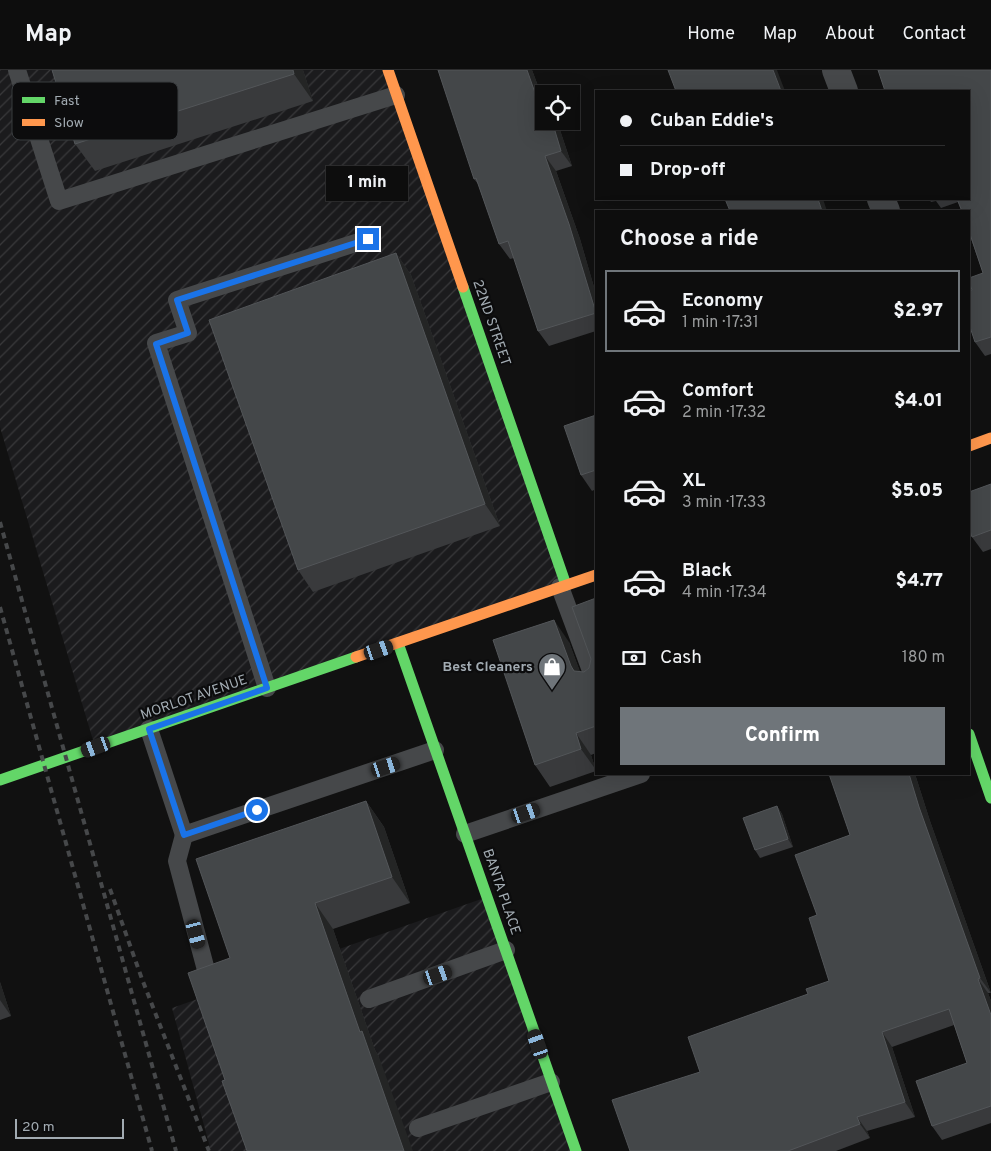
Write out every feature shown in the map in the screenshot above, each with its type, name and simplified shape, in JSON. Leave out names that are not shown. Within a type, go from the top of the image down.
[{"type":"street","name":"22ND STREET","points":[[388,70],[563,586]]},
{"type":"street","points":[[836,70],[844,90]]},
{"type":"street","points":[[970,446],[991,438]]},
{"type":"street","name":"MORLOT AVENUE","points":[[0,780],[595,575]]},
{"type":"street","name":"BANTA PLACE","points":[[398,643],[576,1151]]},
{"type":"street","points":[[970,737],[991,798]]},
{"type":"lane","points":[[17,70],[21,82]]},
{"type":"lane","points":[[39,140],[59,201],[396,95]]},
{"type":"lane","points":[[267,688],[156,344],[188,333],[177,300],[368,239]]},
{"type":"lane","points":[[563,586],[595,681]]},
{"type":"lane","points":[[149,729],[184,835],[177,861],[206,970]]},
{"type":"lane","points":[[184,835],[435,750]]},
{"type":"lane","points":[[465,834],[634,775]]},
{"type":"lane","points":[[369,999],[506,950]]},
{"type":"lane","points":[[418,1128],[551,1082]]},
{"type":"shaded area","points":[[0,70],[388,70],[566,585],[95,747],[0,427]]},
{"type":"shaded area","points":[[487,897],[576,1151],[211,1151],[172,1008]]},
{"type":"building","points":[[52,70],[293,70],[294,74],[178,111],[178,82],[56,82]]},
{"type":"building","points":[[438,70],[527,70],[535,93],[535,130],[555,130],[561,151],[545,156],[569,224],[595,313],[538,331],[508,241],[499,244],[476,178],[474,179]]},
{"type":"building","points":[[668,70],[773,70],[781,90],[676,90]]},
{"type":"building","points":[[878,70],[991,70],[991,337],[975,342],[970,327],[970,291],[972,290],[970,278],[983,273],[970,234],[970,210],[962,210],[957,200],[970,200],[970,90],[885,90]]},
{"type":"building","points":[[74,140],[88,140],[75,144]]},
{"type":"building","points":[[725,200],[818,200],[822,210],[730,210]]},
{"type":"building","points":[[396,253],[485,504],[298,570],[209,320]]},
{"type":"building","points":[[595,415],[595,470],[581,475],[564,426]]},
{"type":"building","points":[[991,484],[991,530],[972,537],[970,530],[970,492]]},
{"type":"building","points":[[595,598],[595,726],[576,733],[581,749],[535,765],[493,640],[554,620],[571,666],[574,671],[584,672],[589,668],[591,659],[572,607]]},
{"type":"building","points":[[829,775],[909,775],[980,978],[978,979],[991,1015],[991,1106],[932,1126],[916,1081],[967,1063],[949,1009],[882,1032],[905,1102],[857,1117],[860,1124],[788,1151],[630,1151],[612,1100],[700,1072],[688,1037],[808,994],[806,989],[829,981],[809,918],[817,915],[795,855],[850,835]]},
{"type":"building","points":[[366,801],[392,877],[315,903],[404,1151],[247,1151],[222,1081],[225,1080],[188,973],[230,958],[196,859]]},
{"type":"building","points":[[777,806],[788,839],[755,850],[743,818]]},
{"type":"railway","points":[[0,522],[176,1151]]},
{"type":"railway","points":[[0,607],[152,1151]]},
{"type":"railway","points":[[110,889],[142,979],[209,1151]]},
{"type":"traffic: fast","points":[[463,287],[566,585]]},
{"type":"traffic: fast","points":[[398,643],[576,1151]]},
{"type":"traffic: fast","points":[[0,780],[356,657]]},
{"type":"traffic: fast","points":[[970,737],[991,798]]},
{"type":"traffic: slow","points":[[388,70],[463,287]]},
{"type":"traffic: slow","points":[[970,446],[991,438]]},
{"type":"traffic: slow","points":[[356,657],[595,575]]},
{"type":"place","name":"Best Cleaners","points":[[552,691]]},
{"type":"route","points":[[257,810],[184,835],[149,729],[267,688],[156,344],[188,333],[177,300],[368,239]]}]
